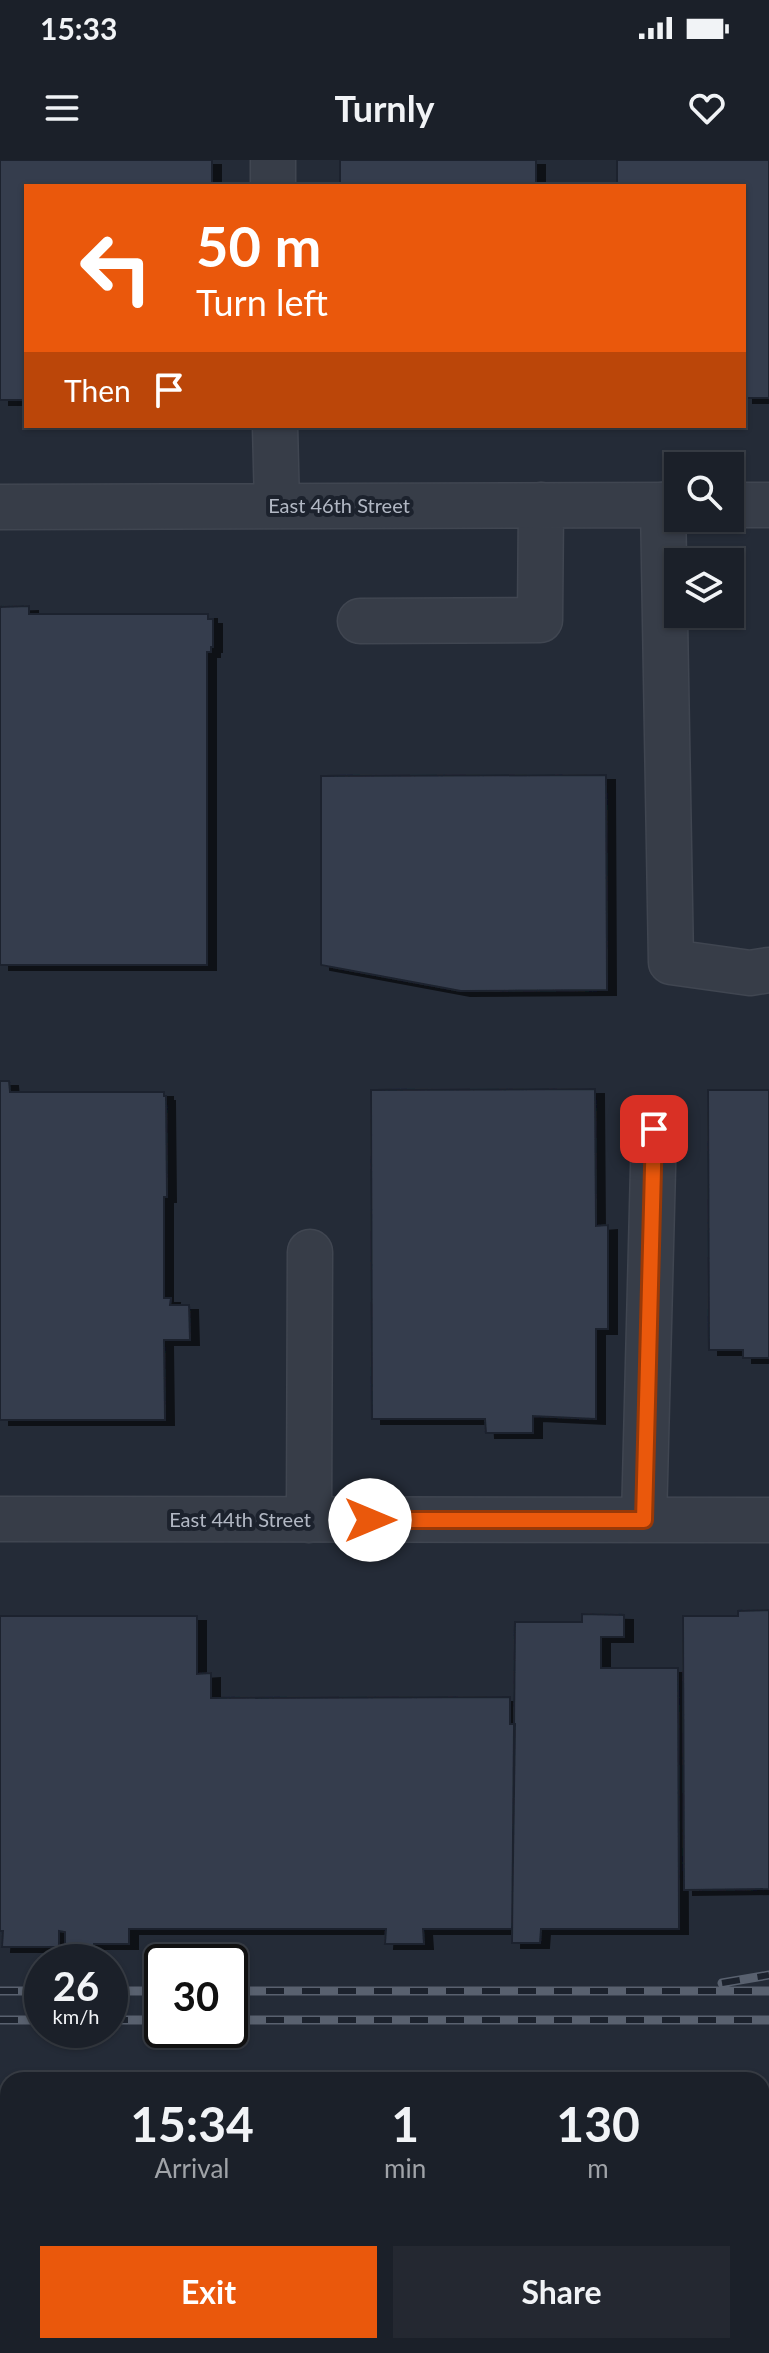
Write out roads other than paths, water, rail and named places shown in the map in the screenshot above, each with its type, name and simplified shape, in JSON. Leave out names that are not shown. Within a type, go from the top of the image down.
[{"type":"street","points":[[273,160],[273,184]]},
{"type":"street","points":[[275,428],[277,506]]},
{"type":"street","points":[[360,621],[540,620],[541,505]]},
{"type":"street","name":"East 46th Street","points":[[0,507],[664,505]]},
{"type":"street","points":[[744,505],[769,505]]},
{"type":"street","points":[[671,532],[671,962],[750,973],[769,970]]},
{"type":"street","points":[[644,1520],[654,1129]]},
{"type":"street","points":[[309,1520],[310,1252]]},
{"type":"street","name":"East 44th Street","points":[[0,1519],[769,1520]]},
{"type":"railway","points":[[722,1983],[769,1975]]},
{"type":"railway","points":[[0,1991],[24,1991]]},
{"type":"railway","points":[[128,1991],[144,1991]]},
{"type":"railway","points":[[248,1991],[769,1991]]},
{"type":"railway","points":[[0,2020],[24,2020]]},
{"type":"railway","points":[[128,2020],[144,2020]]},
{"type":"railway","points":[[248,2020],[769,2020]]}]
